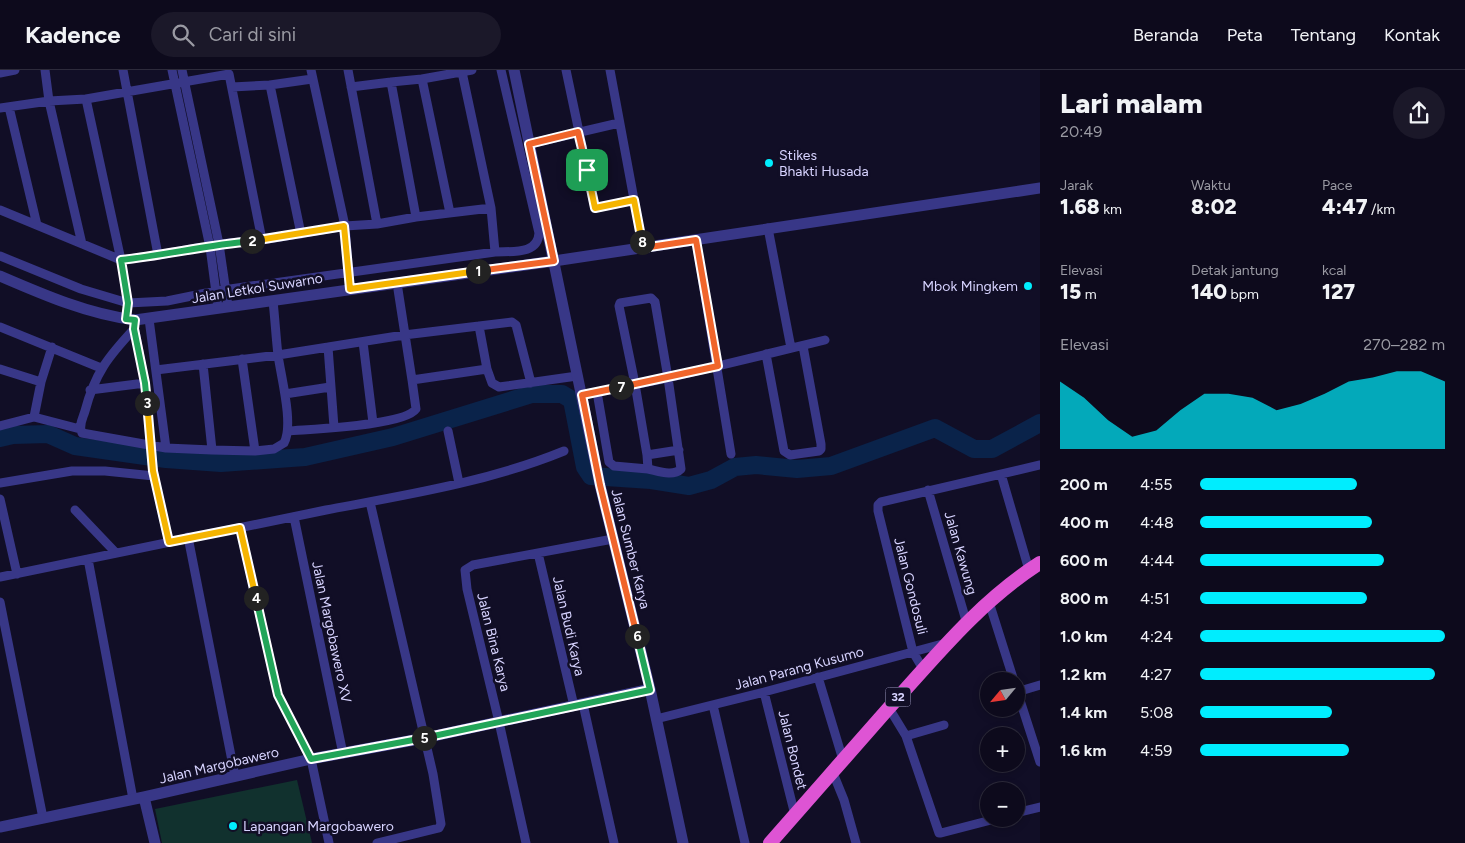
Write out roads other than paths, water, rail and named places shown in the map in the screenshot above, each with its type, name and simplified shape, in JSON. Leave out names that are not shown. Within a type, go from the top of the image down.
[{"type":"highway","name":"32","points":[[770,843],[923,669],[989,602],[1034,567]]},
{"type":"street","points":[[0,73],[15,70]]},
{"type":"street","points":[[45,70],[49,101],[82,244]]},
{"type":"street","points":[[123,70],[158,256]]},
{"type":"street","points":[[172,70],[180,84],[220,244],[222,307]]},
{"type":"street","points":[[182,70],[180,84],[210,247],[221,290]]},
{"type":"street","points":[[348,70],[368,185],[377,224]]},
{"type":"street","points":[[0,256],[81,289],[128,303],[167,300],[221,290],[534,247],[539,241],[539,233],[501,70]]},
{"type":"street","name":"Jalan Sumber Karya","points":[[514,70],[600,485],[650,690],[683,843]]},
{"type":"street","points":[[566,70],[595,208],[634,200]]},
{"type":"street","points":[[610,70],[643,248]]},
{"type":"street","points":[[351,87],[422,79],[467,71],[491,208],[495,252]]},
{"type":"street","points":[[36,225],[4,108],[49,101],[86,99],[180,84],[229,72],[262,240]]},
{"type":"street","points":[[232,87],[270,85],[312,74],[344,226],[350,289]]},
{"type":"street","points":[[422,79],[450,213]]},
{"type":"street","points":[[391,82],[416,217]]},
{"type":"street","points":[[270,85],[302,234]]},
{"type":"street","points":[[86,99],[121,260],[145,383],[154,473],[169,542]]},
{"type":"street","points":[[529,144],[619,123]]},
{"type":"street","name":"Jalan Letkol Suwarno","points":[[0,276],[70,304],[132,323],[222,307],[273,302],[397,282],[643,248],[1040,188]]},
{"type":"street","points":[[0,210],[121,260],[158,256],[220,244],[262,240],[344,226],[377,224],[416,217],[491,208]]},
{"type":"street","points":[[768,228],[791,348]]},
{"type":"street","points":[[696,240],[731,454]]},
{"type":"street","points":[[288,431],[373,424],[401,418],[414,412],[416,403],[397,282]]},
{"type":"street","points":[[597,392],[610,462],[614,466],[648,469],[673,474],[680,471],[679,450],[668,378],[654,300],[651,298],[620,303],[618,306],[635,384],[648,469]]},
{"type":"street","points":[[0,426],[34,417],[80,429],[82,433],[87,435],[151,449],[254,451],[274,449],[281,446],[288,437],[288,431],[273,302]]},
{"type":"street","points":[[150,319],[166,448]]},
{"type":"street","points":[[80,429],[90,390],[101,368],[132,323]]},
{"type":"street","points":[[156,370],[278,355],[404,335],[514,323],[531,383]]},
{"type":"street","points":[[479,326],[487,369],[492,383],[498,387],[577,376]]},
{"type":"street","points":[[0,327],[101,368]]},
{"type":"street","points":[[582,395],[668,378],[825,340]]},
{"type":"street","points":[[363,342],[373,424]]},
{"type":"street","points":[[766,354],[784,451],[790,456],[819,451],[822,444],[802,346]]},
{"type":"street","points":[[34,417],[41,382],[52,347]]},
{"type":"street","points":[[328,347],[334,427]]},
{"type":"street","points":[[242,359],[254,451]]},
{"type":"street","points":[[203,364],[212,450]]},
{"type":"street","points":[[0,369],[41,382]]},
{"type":"street","points":[[412,380],[487,369]]},
{"type":"street","points":[[90,390],[145,383]]},
{"type":"street","points":[[285,394],[330,387]]},
{"type":"street","points":[[448,431],[459,483]]},
{"type":"street","points":[[647,454],[679,450]]},
{"type":"street","points":[[0,577],[459,483],[507,472],[564,451]]},
{"type":"street","points":[[928,490],[1040,465]]},
{"type":"street","points":[[0,483],[72,471],[154,473]]},
{"type":"street","points":[[1001,474],[1034,567]]},
{"type":"street","name":"Jalan Gondosuli","points":[[923,669],[913,652],[877,507],[881,502],[928,490]]},
{"type":"street","name":"Jalan Kawung","points":[[928,490],[967,624]]},
{"type":"street","points":[[0,499],[17,574]]},
{"type":"street","points":[[370,502],[434,774],[440,813],[440,827],[377,843]]},
{"type":"street","points":[[75,510],[116,553]]},
{"type":"street","name":"Jalan Margobawero XV","points":[[294,517],[343,754]]},
{"type":"street","points":[[240,528],[278,695],[311,759],[329,843]]},
{"type":"street","points":[[188,537],[235,776]]},
{"type":"street","points":[[538,553],[613,539]]},
{"type":"street","name":"Jalan Bina Karya","points":[[526,843],[465,574],[466,568],[473,565],[538,553]]},
{"type":"street","name":"Jalan Budi Karya","points":[[538,553],[614,843]]},
{"type":"street","points":[[88,559],[139,798],[155,843]]},
{"type":"street","points":[[0,602],[43,818]]},
{"type":"street","points":[[989,602],[1011,672]]},
{"type":"street","name":"Jalan Parang Kusumo","points":[[656,718],[764,692],[949,642]]},
{"type":"street","points":[[818,677],[842,760]]},
{"type":"street","points":[[1025,688],[1040,685]]},
{"type":"street","name":"Jalan Margobawero","points":[[0,827],[311,759],[425,738],[650,690]]},
{"type":"street","name":"Jalan Bondet","points":[[764,692],[795,815]]},
{"type":"street","points":[[713,705],[745,843]]},
{"type":"street","points":[[889,708],[906,736],[939,833],[980,823]]},
{"type":"street","points":[[1025,715],[1040,762]]},
{"type":"street","points":[[906,736],[944,725]]},
{"type":"street","points":[[832,772],[844,800],[856,843]]},
{"type":"street","points":[[1025,811],[1040,807]]},
{"type":"waterway","points":[[0,438],[13,435],[48,434],[75,446],[166,459],[221,463],[305,457],[393,437],[532,394],[562,394],[572,400],[585,467],[591,476],[651,480],[689,486],[711,480],[735,467],[756,465],[797,469],[831,466],[935,428],[974,449],[992,449],[1040,423]]},
{"type":"place","name":"Stikes Bhakti Husada","points":[[769,163]]},
{"type":"place","name":"Mbok Mingkem","points":[[1028,286]]},
{"type":"place","name":"Lapangan Margobawero","points":[[233,826]]}]
